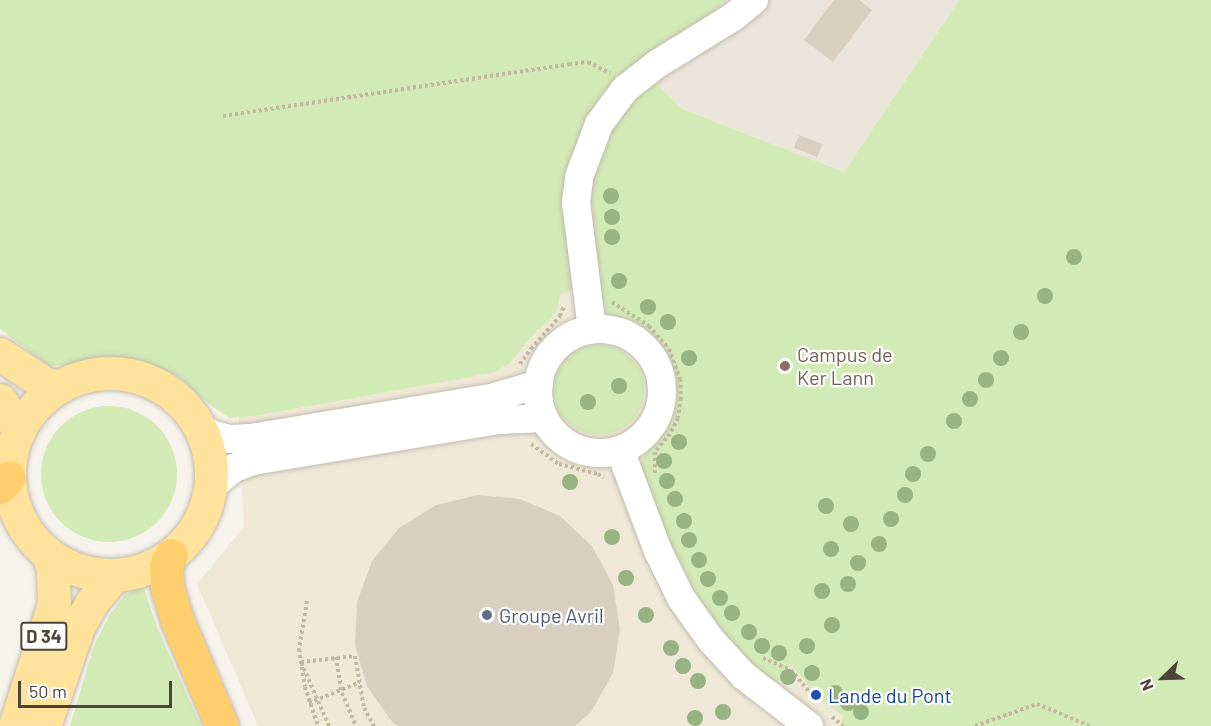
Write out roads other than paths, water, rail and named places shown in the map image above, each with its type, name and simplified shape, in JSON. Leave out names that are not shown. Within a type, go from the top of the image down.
[{"type":"highway","points":[[171,555],[166,566],[167,587],[177,620],[222,726]]},
{"type":"main road","points":[[0,354],[47,385],[60,386]]},
{"type":"main road","points":[[98,373],[139,376],[175,395],[200,427],[208,446],[211,466],[211,487],[207,506],[198,525],[171,555],[135,572],[115,575],[91,573],[69,566],[48,554],[20,520],[5,482],[18,431],[29,414],[60,386],[98,373]]},
{"type":"main road","points":[[0,400],[18,431]]},
{"type":"main road","name":"D 34","points":[[26,723],[54,604],[53,568],[48,554]]},
{"type":"main road","name":"D 34","points":[[26,723],[92,602],[115,575]]},
{"type":"street","points":[[592,329],[576,203],[579,177],[585,155],[599,124],[625,89],[657,64],[754,0]]},
{"type":"street","points":[[592,329],[606,329],[632,337],[652,357],[659,370],[662,383],[659,411],[644,435],[620,450],[595,453],[571,445],[551,429],[540,407],[538,384],[545,361],[560,343],[570,336],[592,329]]},
{"type":"street","points":[[200,427],[213,435],[231,439],[251,438],[495,397],[538,384]]},
{"type":"street","points":[[211,487],[234,468],[253,461],[499,420],[544,418]]},
{"type":"street","points":[[620,450],[658,551],[681,598],[711,640],[744,676],[819,714]]},
{"type":"place","name":"Campus de Ker Lann","points":[[785,366]]},
{"type":"place","name":"Groupe Avril","points":[[487,615]]},
{"type":"place","name":"Lande du Pont","points":[[816,695]]}]
